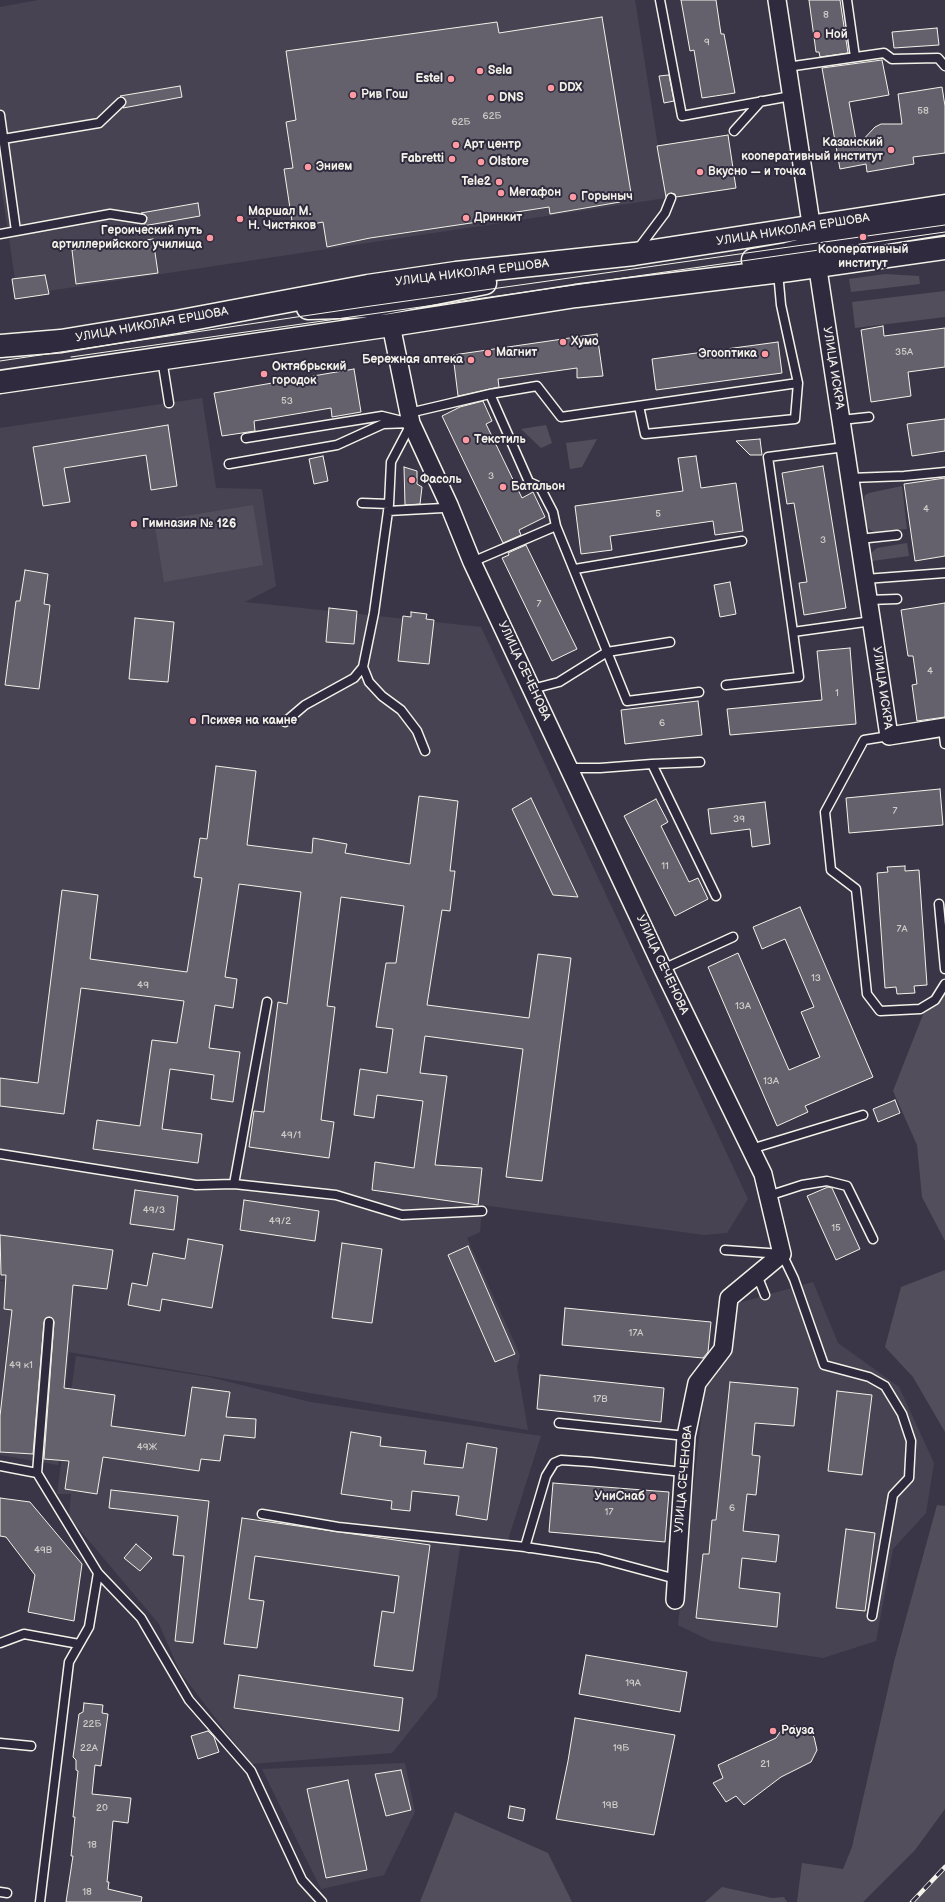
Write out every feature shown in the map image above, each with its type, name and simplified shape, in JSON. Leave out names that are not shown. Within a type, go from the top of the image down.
[{"type":"main road","name":"УЛИЦА НИКОЛАЯ ЕРШОВА","points":[[0,346],[61,341],[233,311],[371,306],[634,254],[814,247],[945,206]]},
{"type":"main road","points":[[0,368],[165,358],[373,313],[576,296],[668,273],[787,254],[842,240],[945,223]]},
{"type":"main road","name":"УЛИЦА НИКОЛАЯ ЕРШОВА","points":[[0,382],[392,325],[576,296],[778,271],[814,247]]},
{"type":"main road","points":[[814,247],[945,247]]},
{"type":"main road","points":[[0,358],[61,341]]},
{"type":"street","name":"УЛИЦА ИСКРА","points":[[777,0],[889,736]]},
{"type":"street","name":"УЛИЦА СЕЧЕНОВА","points":[[392,325],[410,418],[449,505],[472,562],[570,768],[663,969],[763,1174],[782,1254],[729,1298],[723,1349],[697,1383],[686,1436],[675,1600]]},
{"type":"street","points":[[889,736],[944,733]]},
{"type":"lane","points":[[660,0],[682,116],[791,96]]},
{"type":"lane","points":[[847,0],[855,57]]},
{"type":"lane","points":[[787,67],[884,52],[892,59],[938,58],[945,66]]},
{"type":"lane","points":[[734,131],[761,101]]},
{"type":"lane","points":[[4,139],[99,123],[121,102]]},
{"type":"lane","points":[[0,115],[16,230]]},
{"type":"lane","points":[[634,254],[665,213],[672,198]]},
{"type":"lane","points":[[0,234],[110,214],[142,219]]},
{"type":"lane","points":[[639,406],[645,434],[795,419],[798,383],[781,305],[778,271]]},
{"type":"lane","points":[[165,358],[169,403]]},
{"type":"lane","points":[[229,464],[337,445],[383,424],[410,418],[490,394],[537,386],[561,417],[798,383]]},
{"type":"lane","points":[[490,394],[529,482],[540,487],[553,512],[556,526],[627,702],[699,692]]},
{"type":"lane","points":[[246,438],[382,416],[410,418]]},
{"type":"lane","points":[[841,420],[869,417]]},
{"type":"lane","points":[[285,722],[305,705],[354,678],[363,667],[374,613],[388,508],[391,462],[410,418]]},
{"type":"lane","points":[[726,685],[799,677],[768,457],[845,447]]},
{"type":"lane","points":[[850,478],[904,476],[945,472]]},
{"type":"lane","points":[[362,503],[388,508],[444,508],[449,505]]},
{"type":"lane","points":[[472,562],[556,526]]},
{"type":"lane","points":[[859,539],[897,534]]},
{"type":"lane","points":[[574,569],[742,541]]},
{"type":"lane","points":[[865,579],[945,573]]},
{"type":"lane","points":[[868,600],[897,599]]},
{"type":"lane","points":[[793,632],[872,621]]},
{"type":"lane","points":[[532,690],[559,682],[607,652],[670,642]]},
{"type":"lane","points":[[363,667],[369,682],[382,696],[401,710],[417,732],[425,751]]},
{"type":"lane","points":[[889,736],[864,740],[825,812],[831,870],[856,889],[866,994],[880,1011],[920,1009],[935,1000],[945,984]]},
{"type":"lane","points":[[570,768],[600,768],[700,762]]},
{"type":"lane","points":[[652,764],[716,896]]},
{"type":"lane","points":[[939,904],[945,969]]},
{"type":"lane","points":[[663,969],[733,937]]},
{"type":"lane","points":[[234,1184],[267,1002]]},
{"type":"lane","points":[[751,1149],[863,1115]]},
{"type":"lane","points":[[0,1154],[196,1185],[234,1184],[336,1195],[402,1215],[482,1211]]},
{"type":"lane","points":[[768,1196],[802,1185],[827,1181],[847,1186],[873,1239]]},
{"type":"lane","points":[[725,1250],[782,1254],[794,1279],[824,1365],[869,1377],[885,1386],[902,1414],[911,1441],[909,1478],[893,1495],[872,1616]]},
{"type":"lane","points":[[757,1274],[765,1295]]},
{"type":"lane","points":[[48,1322],[37,1473],[98,1573],[140,1618],[190,1700],[251,1771],[302,1880],[322,1902]]},
{"type":"lane","points":[[559,1423],[686,1436]]},
{"type":"lane","points":[[524,1548],[546,1476],[554,1464],[561,1460],[683,1472]]},
{"type":"lane","points":[[0,1466],[37,1473]]},
{"type":"lane","points":[[262,1514],[338,1527],[598,1558],[676,1579]]},
{"type":"lane","points":[[40,1902],[69,1662],[89,1627],[98,1573]]},
{"type":"lane","points":[[0,1643],[24,1634],[79,1644]]},
{"type":"lane","points":[[0,1743],[31,1746]]},
{"type":"shaded area","points":[[38,0],[635,0],[666,198],[48,291],[45,275],[15,279],[0,178],[0,7]]},
{"type":"shaded area","points":[[885,274],[919,276],[920,284],[851,292],[849,279]]},
{"type":"shaded area","points":[[945,291],[945,317],[855,328],[852,302]]},
{"type":"shaded area","points":[[202,398],[216,488],[262,489],[276,586],[245,602],[481,627],[748,1199],[727,1233],[704,1235],[482,1205],[480,1232],[467,1238],[520,1355],[517,1367],[528,1430],[69,1352],[58,1465],[0,1455],[0,1281],[74,1289],[0,1280],[0,428]]},
{"type":"shaded area","points":[[546,425],[552,443],[541,448],[521,429]]},
{"type":"shaded area","points":[[597,439],[582,467],[570,469],[566,443]]},
{"type":"shaded area","points":[[902,486],[907,529],[874,532],[869,529],[866,525],[865,495]]},
{"type":"shaded area","points":[[253,505],[263,565],[164,582],[154,521]]},
{"type":"shaded area","points":[[907,543],[909,556],[872,561],[872,552],[877,548]]},
{"type":"shaded area","points":[[945,995],[945,1241],[922,1197],[917,1145],[893,1091],[924,1012]]},
{"type":"shaded area","points":[[945,1270],[945,1432],[913,1377],[885,1347],[901,1287]]},
{"type":"shaded area","points":[[813,1282],[838,1343],[899,1387],[934,1463],[926,1513],[893,1549],[876,1641],[823,1658],[711,1641],[678,1625],[705,1385],[728,1359],[735,1304]]},
{"type":"shaded area","points":[[76,1356],[209,1377],[310,1402],[541,1436],[506,1546],[461,1541],[437,1697],[392,1753],[251,1764],[180,1672],[159,1624],[69,1517],[71,1494],[57,1494]]},
{"type":"shaded area","points":[[937,1505],[945,1506],[945,1809],[915,1850],[863,1902],[797,1902],[802,1863],[843,1869],[852,1847],[895,1658]]},
{"type":"shaded area","points":[[405,1763],[415,1812],[384,1875],[321,1889],[262,1769]]},
{"type":"shaded area","points":[[455,1812],[548,1853],[572,1902],[420,1902]]},
{"type":"shaded area","points":[[945,1867],[945,1902],[912,1902]]},
{"type":"shaded area","points":[[722,1887],[772,1898],[784,1897],[787,1902],[705,1902]]},
{"type":"building","points":[[681,0],[716,0],[721,34],[724,34],[735,93],[702,98],[694,50],[690,51]]},
{"type":"building","points":[[809,0],[840,0],[848,53],[820,57],[819,52],[816,52]]},
{"type":"building","name":"Арт центр","points":[[602,17],[631,193],[619,196],[620,202],[550,214],[549,207],[497,215],[498,219],[370,238],[327,247],[323,222],[293,228],[284,169],[293,168],[286,122],[296,120],[286,51],[497,22],[499,33]]},
{"type":"building","points":[[937,28],[939,45],[894,48],[892,32]]},
{"type":"building","points":[[882,60],[889,95],[849,102],[857,146],[875,127],[881,124],[902,124],[898,94],[942,87],[945,106],[945,153],[913,157],[914,164],[867,172],[866,164],[840,169],[822,68]]},
{"type":"building","points":[[669,75],[674,101],[664,103],[659,76]]},
{"type":"building","points":[[180,86],[182,97],[123,108],[126,101],[120,96]]},
{"type":"building","points":[[728,135],[736,188],[676,197],[675,194],[671,193],[666,197],[657,146]]},
{"type":"building","points":[[198,203],[200,216],[143,226],[147,217],[141,213]]},
{"type":"building","points":[[153,239],[158,273],[76,284],[72,250]]},
{"type":"building","points":[[45,275],[49,294],[15,299],[12,279]]},
{"type":"building","points":[[883,326],[884,336],[945,328],[945,367],[908,372],[911,396],[871,402],[861,330]]},
{"type":"building","points":[[597,334],[603,376],[577,378],[577,368],[498,379],[499,387],[458,396],[453,355]]},
{"type":"building","points":[[778,342],[782,373],[656,390],[652,359]]},
{"type":"building","points":[[354,369],[361,412],[332,417],[331,408],[254,421],[255,431],[222,436],[214,393]]},
{"type":"building","points":[[483,401],[492,421],[486,424],[522,498],[533,492],[545,517],[519,530],[521,535],[503,543],[442,416],[460,407]]},
{"type":"building","points":[[945,419],[945,451],[912,456],[907,424]]},
{"type":"building","points":[[168,425],[177,486],[151,490],[146,455],[64,468],[70,502],[43,506],[33,447]]},
{"type":"building","points":[[760,439],[762,455],[750,455],[736,441]]},
{"type":"building","points":[[323,456],[328,481],[314,484],[309,459]]},
{"type":"building","points":[[696,456],[701,488],[736,483],[743,531],[715,535],[713,521],[610,536],[612,550],[581,554],[575,506],[683,491],[678,458]]},
{"type":"building","points":[[823,466],[846,608],[804,615],[799,583],[807,582],[794,503],[787,504],[782,473]]},
{"type":"building","points":[[404,467],[417,471],[417,484],[422,487],[420,504],[405,505]]},
{"type":"building","points":[[945,478],[945,556],[915,561],[904,484]]},
{"type":"building","points":[[526,545],[577,649],[552,661],[502,558],[509,555],[508,553]]},
{"type":"building","points":[[25,570],[48,574],[44,604],[50,605],[39,689],[5,685],[16,601],[20,601]]},
{"type":"building","points":[[730,582],[736,614],[720,617],[714,585]]},
{"type":"building","points":[[945,603],[945,717],[917,721],[912,685],[917,684],[913,656],[908,656],[901,610]]},
{"type":"building","points":[[329,608],[357,611],[354,644],[326,642]]},
{"type":"building","points":[[411,612],[427,614],[426,619],[434,620],[429,664],[398,661],[403,616],[411,617]]},
{"type":"building","points":[[135,618],[174,622],[168,682],[129,679]]},
{"type":"building","points":[[850,648],[856,724],[730,735],[727,709],[822,700],[817,651]]},
{"type":"building","points":[[698,701],[702,735],[625,744],[621,710]]},
{"type":"building","points":[[216,766],[256,771],[247,845],[312,853],[313,838],[347,844],[345,853],[410,864],[419,796],[458,801],[450,871],[455,871],[450,911],[442,910],[427,1005],[529,1018],[538,954],[571,958],[542,1181],[506,1177],[523,1049],[425,1036],[420,1073],[447,1076],[435,1165],[482,1168],[478,1205],[372,1190],[375,1162],[414,1168],[423,1101],[377,1095],[374,1118],[354,1115],[360,1069],[387,1073],[393,1029],[376,1027],[386,963],[396,963],[404,906],[341,897],[327,1006],[335,1007],[321,1120],[334,1122],[329,1158],[249,1147],[254,1111],[264,1112],[278,1002],[287,1004],[301,892],[239,884],[225,977],[237,979],[233,1008],[215,1005],[209,1048],[240,1052],[233,1102],[211,1099],[214,1075],[170,1069],[162,1129],[202,1134],[198,1163],[93,1149],[97,1120],[140,1126],[152,1040],[177,1043],[184,1001],[81,988],[64,1114],[0,1106],[0,1078],[38,1083],[62,890],[98,895],[90,959],[187,972],[202,878],[194,877],[200,838],[207,839]]},
{"type":"building","points":[[940,789],[943,825],[849,833],[846,798]]},
{"type":"building","points":[[531,798],[578,897],[553,895],[512,809]]},
{"type":"building","points":[[656,799],[668,822],[661,826],[689,882],[698,878],[708,899],[675,916],[624,816]]},
{"type":"building","points":[[765,802],[770,844],[752,847],[750,829],[711,834],[708,809]]},
{"type":"building","points":[[905,866],[905,871],[919,870],[927,985],[914,986],[915,993],[897,994],[896,987],[885,988],[877,873],[888,872],[887,867]]},
{"type":"building","points":[[800,907],[873,1077],[805,1106],[808,1112],[777,1126],[708,967],[738,953],[789,1070],[820,1057],[801,1012],[814,1007],[785,939],[762,949],[753,927]]},
{"type":"building","points":[[895,1100],[900,1113],[878,1122],[873,1109]]},
{"type":"building","points":[[828,1187],[832,1188],[860,1249],[836,1260],[807,1196]]},
{"type":"building","points":[[135,1190],[178,1196],[174,1230],[130,1224]]},
{"type":"building","points":[[244,1200],[319,1211],[315,1241],[240,1230]]},
{"type":"building","points":[[0,1235],[113,1250],[107,1289],[73,1285],[64,1388],[115,1395],[111,1426],[185,1436],[192,1387],[230,1392],[226,1417],[256,1419],[255,1438],[224,1435],[220,1461],[201,1459],[199,1471],[103,1457],[97,1494],[65,1489],[69,1461],[44,1459],[54,1322],[52,1318],[49,1317],[44,1322],[33,1454],[0,1452],[0,1416],[12,1310],[4,1309],[6,1275],[1,1275]]},
{"type":"building","points":[[188,1239],[223,1245],[212,1308],[162,1299],[160,1311],[128,1305],[132,1283],[147,1286],[153,1253],[185,1259]]},
{"type":"building","points":[[342,1243],[382,1249],[372,1323],[332,1318]]},
{"type":"building","points":[[468,1246],[515,1354],[495,1362],[448,1255]]},
{"type":"building","points":[[565,1308],[711,1322],[708,1352],[703,1358],[562,1345]]},
{"type":"building","points":[[540,1375],[664,1388],[661,1422],[537,1409]]},
{"type":"building","points":[[730,1382],[798,1388],[794,1426],[755,1423],[752,1455],[760,1456],[756,1495],[747,1494],[743,1531],[779,1535],[776,1562],[742,1558],[739,1588],[780,1593],[777,1627],[696,1618],[703,1554],[709,1554],[712,1520],[716,1520]]},
{"type":"building","points":[[837,1391],[872,1395],[862,1475],[828,1471]]},
{"type":"building","points":[[351,1432],[381,1437],[380,1446],[426,1451],[424,1464],[463,1468],[467,1443],[497,1448],[487,1520],[456,1515],[459,1496],[412,1491],[410,1511],[391,1509],[392,1501],[341,1494]]},
{"type":"building","points":[[553,1483],[669,1492],[665,1542],[549,1532]]},
{"type":"building","points":[[111,1490],[209,1501],[193,1643],[175,1641],[184,1556],[173,1555],[178,1516],[109,1508]]},
{"type":"building","points":[[0,1498],[30,1502],[82,1564],[74,1621],[28,1612],[35,1575],[6,1537],[0,1536]]},
{"type":"building","points":[[242,1518],[430,1545],[413,1671],[374,1666],[382,1611],[394,1613],[399,1576],[255,1556],[249,1599],[264,1601],[257,1648],[224,1644]]},
{"type":"building","points":[[846,1529],[875,1533],[865,1611],[836,1608]]},
{"type":"building","points":[[136,1544],[152,1558],[140,1571],[124,1558]]},
{"type":"building","points":[[586,1655],[687,1672],[680,1712],[579,1694]]},
{"type":"building","points":[[239,1675],[403,1698],[399,1731],[234,1708]]},
{"type":"building","points":[[84,1703],[103,1705],[102,1713],[108,1714],[101,1766],[95,1765],[92,1794],[131,1798],[128,1823],[113,1821],[107,1882],[109,1882],[108,1889],[142,1897],[141,1902],[66,1902],[73,1856],[71,1856],[75,1817],[73,1817],[78,1771],[76,1770],[76,1760],[73,1757],[79,1714],[83,1712]]},
{"type":"building","points":[[575,1718],[675,1735],[654,1835],[556,1819]]},
{"type":"building","points":[[787,1727],[802,1727],[809,1731],[814,1737],[817,1750],[811,1762],[781,1777],[744,1805],[736,1796],[726,1802],[713,1783],[723,1778],[718,1765],[776,1738],[780,1732]]},
{"type":"building","points":[[208,1731],[214,1737],[219,1752],[198,1759],[191,1736]]},
{"type":"building","points":[[401,1770],[411,1810],[386,1816],[375,1774]]},
{"type":"building","points":[[348,1780],[367,1870],[326,1878],[307,1789]]},
{"type":"building","points":[[510,1806],[525,1809],[523,1821],[508,1818]]},
{"type":"tram line","points":[[0,361],[371,306],[945,225]]},
{"type":"tram line","points":[[71,357],[945,232]]},
{"type":"railway","points":[[912,1902],[945,1867]]},
{"type":"place","name":"Ной","points":[[817,35]]},
{"type":"place","name":"Sela","points":[[480,71]]},
{"type":"place","name":"Estel","points":[[451,79]]},
{"type":"place","name":"DDX","points":[[551,88]]},
{"type":"place","name":"Рив Гош","points":[[353,95]]},
{"type":"place","name":"DNS","points":[[491,98]]},
{"type":"place","name":"Арт центр","points":[[456,145]]},
{"type":"place","name":"Казанский кооперативный институт","points":[[891,150]]},
{"type":"place","name":"Fabretti","points":[[452,159]]},
{"type":"place","name":"O|store","points":[[481,162]]},
{"type":"place","name":"Энием","points":[[308,167]]},
{"type":"place","name":"Вкусно — и точка","points":[[700,172]]},
{"type":"place","name":"Tele2","points":[[499,182]]},
{"type":"place","name":"Мегафон","points":[[501,193]]},
{"type":"place","name":"Горыныч","points":[[573,197]]},
{"type":"place","name":"Дринкит","points":[[466,218]]},
{"type":"place","name":"Маршал М. Н. Чистяков","points":[[240,219]]},
{"type":"place","name":"Кооперативный институт","points":[[863,237]]},
{"type":"place","name":"Героический путь артиллерийского училища","points":[[210,238]]},
{"type":"place","name":"Хумо","points":[[563,342]]},
{"type":"place","name":"Магнит","points":[[488,353]]},
{"type":"place","name":"Эгооптика","points":[[765,354]]},
{"type":"place","name":"Бережная аптека","points":[[471,360]]},
{"type":"place","name":"Октябрьский городок","points":[[264,374]]},
{"type":"place","name":"Текстиль","points":[[466,440]]},
{"type":"place","name":"Фасоль","points":[[412,480]]},
{"type":"place","name":"Батальон","points":[[503,487]]},
{"type":"place","name":"Гимназия № 126","points":[[134,524]]},
{"type":"place","name":"Психея на камне","points":[[193,721]]},
{"type":"place","name":"УниСнаб","points":[[653,1497]]},
{"type":"place","name":"Рауза","points":[[773,1731]]}]
